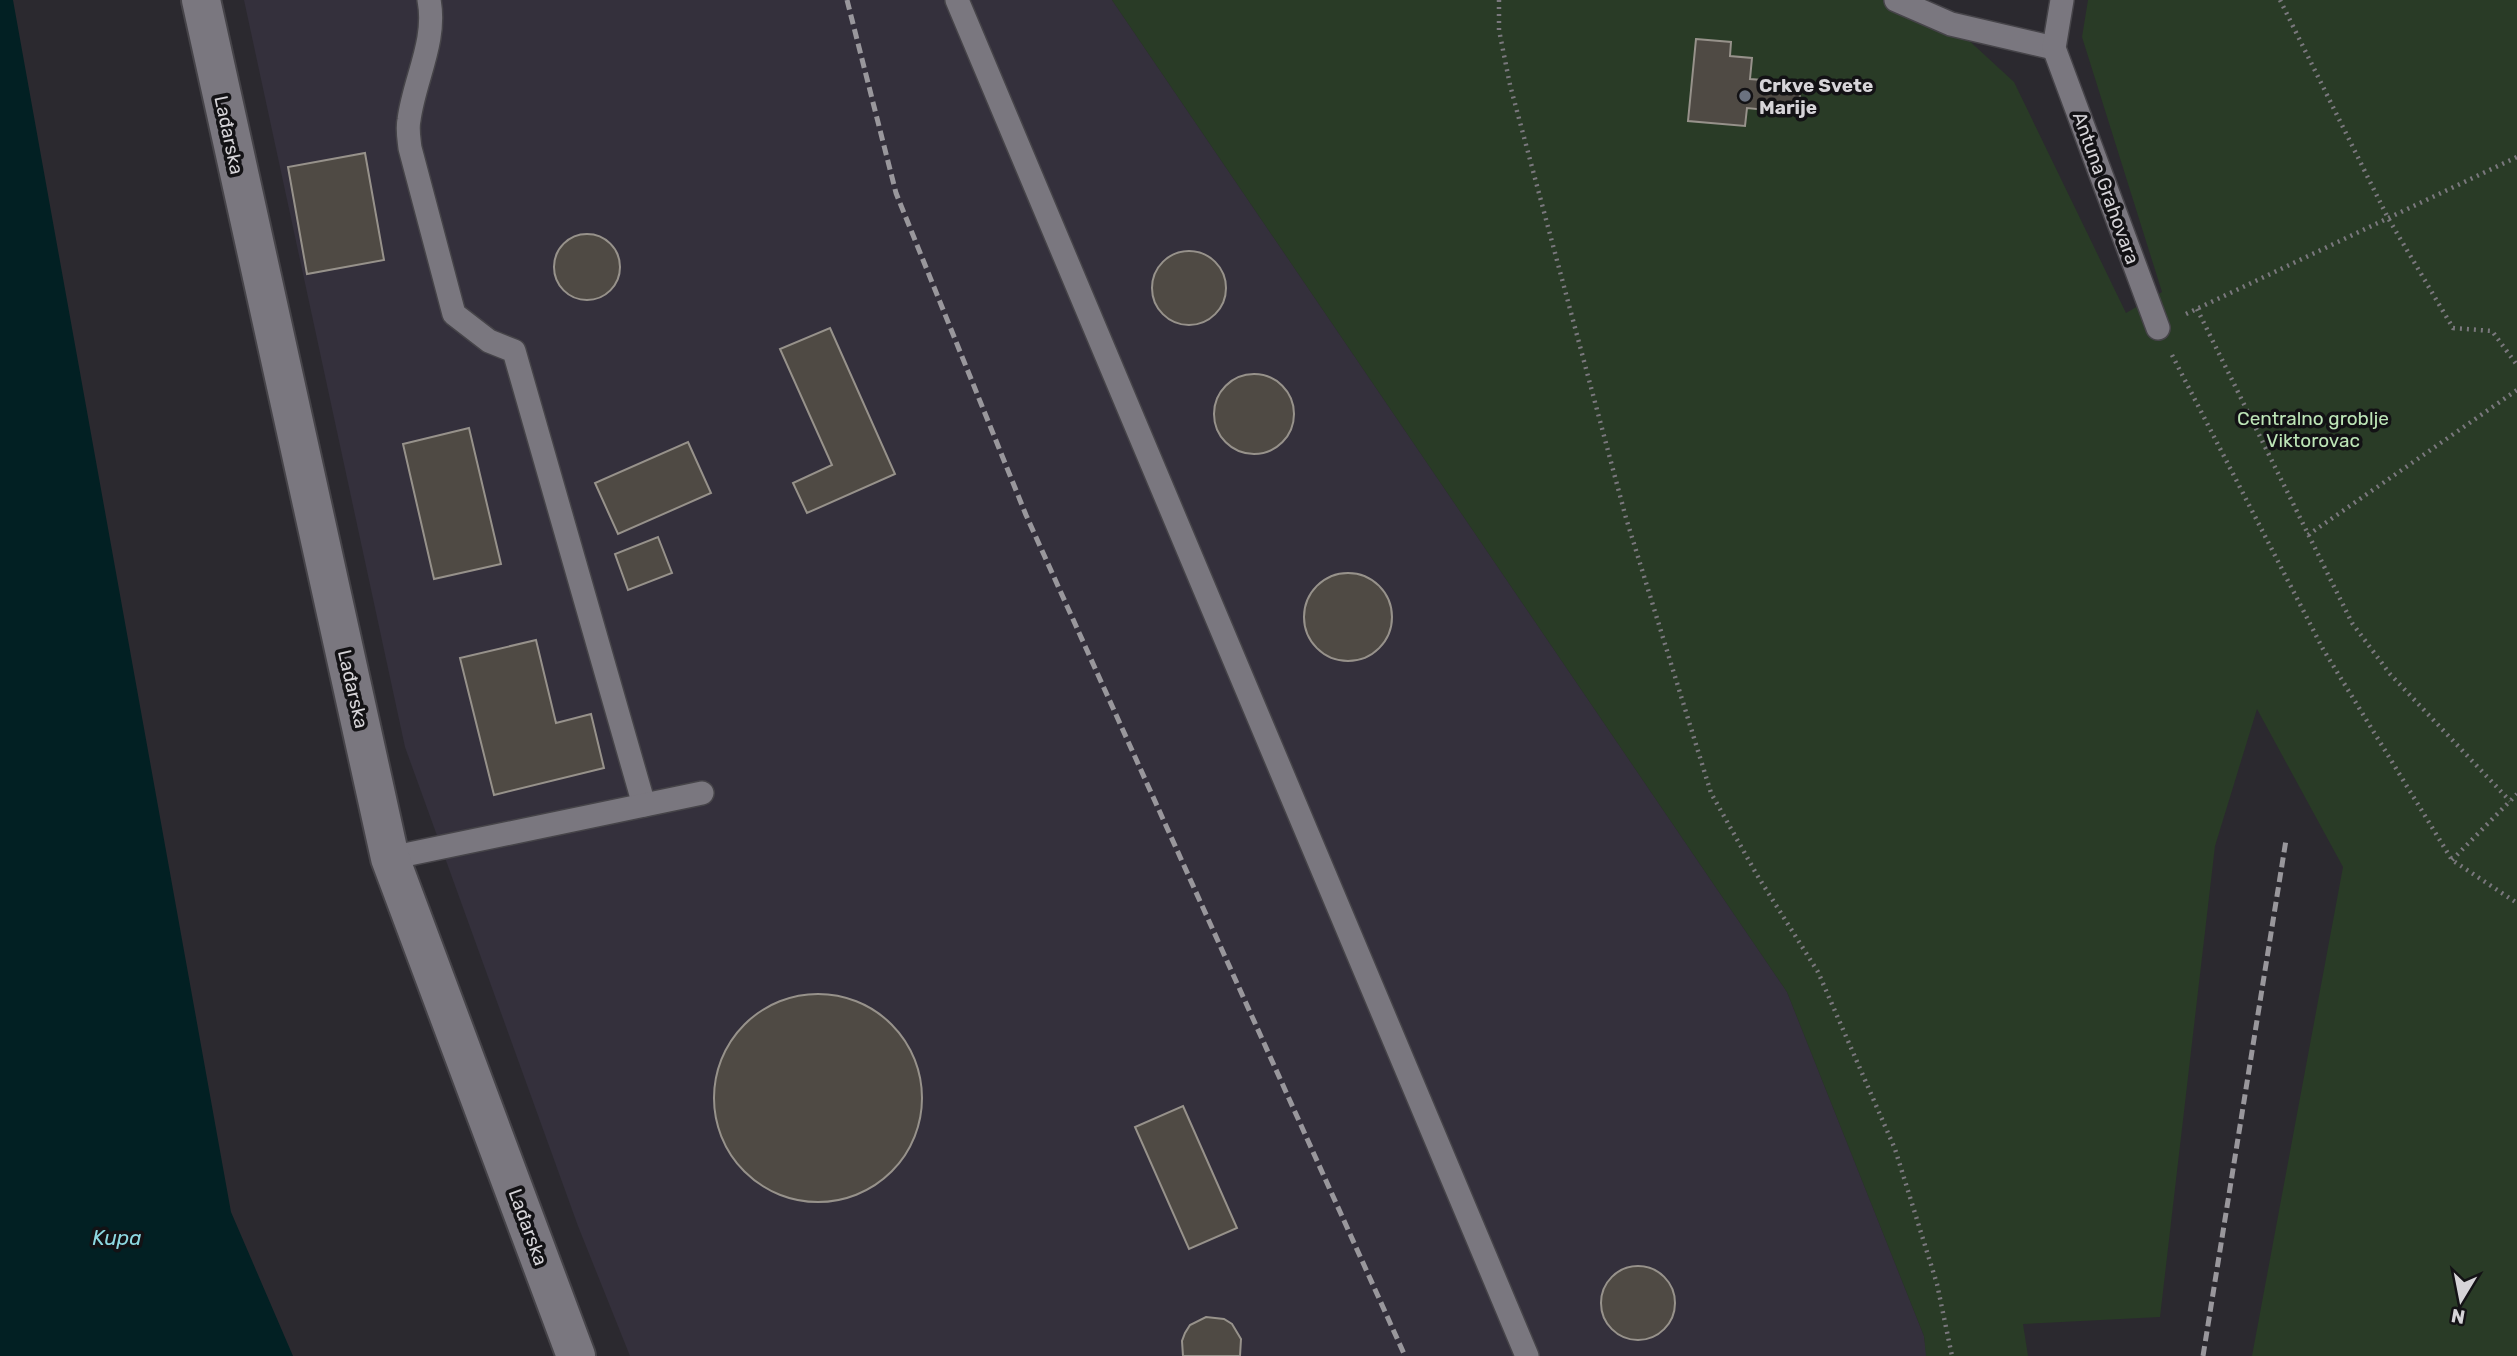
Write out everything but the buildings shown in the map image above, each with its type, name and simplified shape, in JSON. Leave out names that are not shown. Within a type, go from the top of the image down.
[{"type":"street","name":"Lađarska","points":[[201,0],[390,858],[576,1356]]},
{"type":"lane","points":[[429,0],[432,14],[428,46],[408,121],[410,148],[450,301],[454,314],[489,341],[514,351],[644,805]]},
{"type":"lane","points":[[957,0],[1527,1356]]},
{"type":"lane","points":[[1896,0],[1951,24],[2054,48]]},
{"type":"lane","name":"Antuna Grahovara","points":[[2062,0],[2054,48],[2158,328]]},
{"type":"lane","points":[[390,858],[702,793]]},
{"type":"path","points":[[1499,0],[1499,30],[1510,85],[1626,518],[1711,793],[1818,972],[1895,1149],[1937,1284],[1952,1356]]},
{"type":"path","points":[[2280,0],[2388,218],[2453,328],[2492,331],[2517,365]]},
{"type":"path","points":[[2517,157],[2158,328],[2323,649],[2452,860],[2517,903]]},
{"type":"path","points":[[2197,309],[2352,623],[2390,674],[2510,801]]},
{"type":"path","points":[[2308,535],[2517,390]]},
{"type":"path","points":[[2452,860],[2517,794]]},
{"type":"shaded area","points":[[244,0],[1112,0],[1787,992],[1924,1336],[1927,1356],[630,1356],[578,1226],[405,747]]},
{"type":"green space","name":"Centralno groblje Viktorovac","points":[[1112,0],[1896,0],[1951,24],[2014,82],[2126,313],[2162,292],[2082,37],[2088,0],[2517,0],[2517,1356],[2252,1356],[2343,867],[2257,709],[2215,846],[2160,1317],[2023,1324],[2028,1356],[1926,1356],[1924,1336],[1787,992]],"holes":[[[1696,40],[1731,42],[1730,56],[1750,79],[1800,83],[1798,113],[1747,108],[1745,126],[1689,121]]]},
{"type":"water","name":"Kupa","points":[[0,0],[13,0],[231,1212],[293,1356],[0,1356]]},
{"type":"railway","points":[[847,0],[896,193],[1026,515],[1405,1356]]},
{"type":"railway","points":[[2203,1356],[2286,840]]},
{"type":"place","name":"Crkve Svete Marije","points":[[1745,96]]}]
